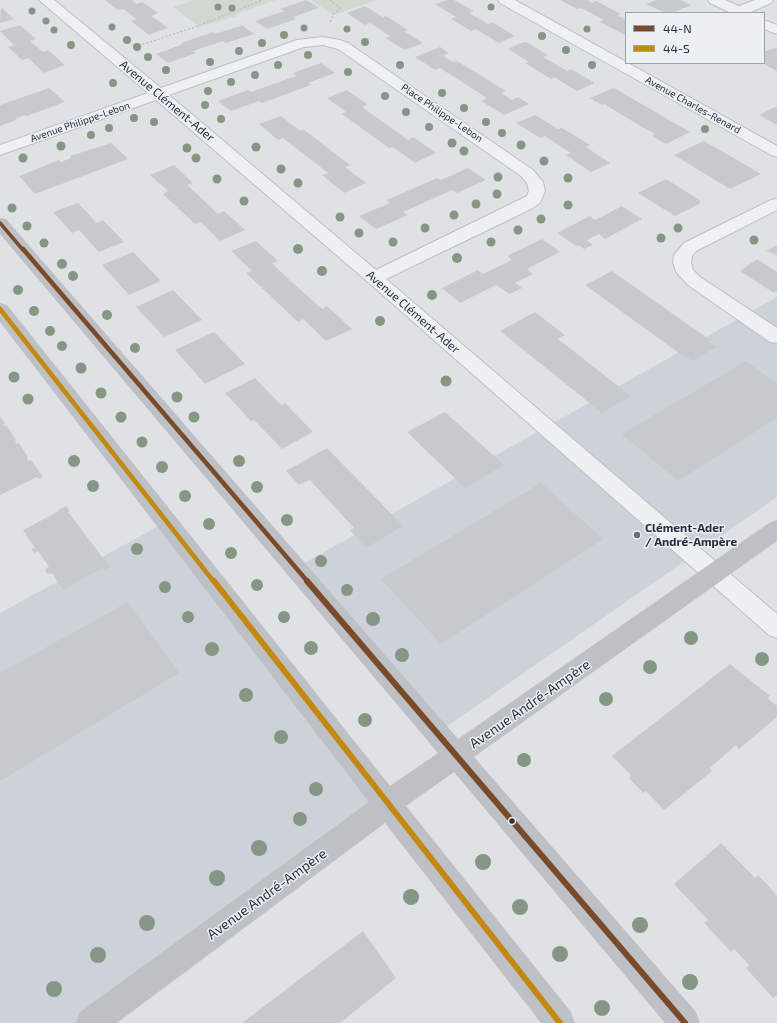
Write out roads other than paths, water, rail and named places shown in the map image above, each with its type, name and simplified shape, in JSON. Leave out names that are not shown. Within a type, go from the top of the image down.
[{"type":"street","name":"Avenue Clément-Ader","points":[[46,0],[160,94],[777,628]]},
{"type":"street","name":"Avenue Charles-Renard","points":[[505,0],[620,58]]},
{"type":"street","points":[[716,0],[738,12],[766,0]]},
{"type":"street","points":[[765,24],[777,30]]},
{"type":"street","name":"Place Philippe-Lebon","points":[[160,94],[302,43],[323,41],[334,43],[343,46],[471,133],[526,173],[535,182],[537,191],[534,199],[525,205],[374,278]]},
{"type":"street","name":"Avenue Charles-Renard","points":[[630,64],[777,152]]},
{"type":"street","name":"Avenue Philippe-Lebon","points":[[0,150],[160,94]]},
{"type":"street","points":[[777,204],[690,248],[683,255],[682,262],[685,272],[694,281],[777,337]]},
{"type":"street","points":[[0,223],[685,1023]]},
{"type":"street","points":[[0,309],[560,1023]]},
{"type":"street","name":"Avenue André-Ampère","points":[[91,1023],[357,828],[387,804],[777,529]]},
{"type":"place","name":"Clément-Ader / André-Ampère","points":[[637,535]]}]
